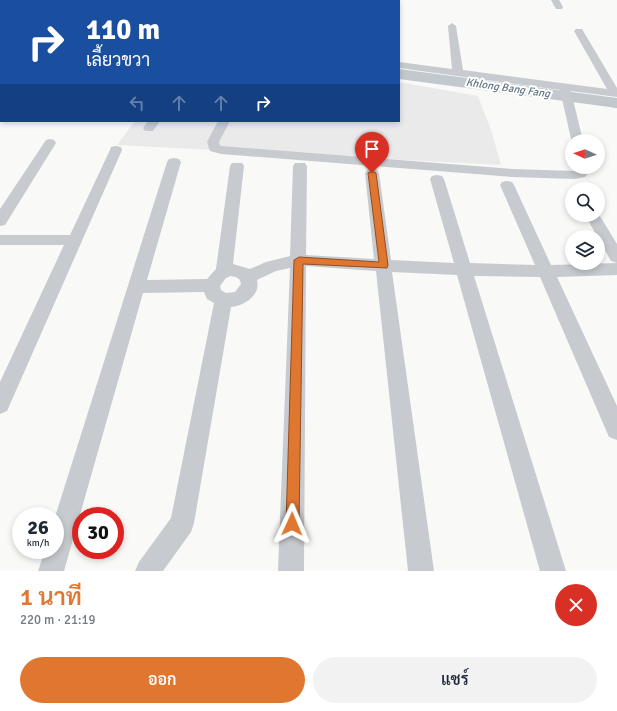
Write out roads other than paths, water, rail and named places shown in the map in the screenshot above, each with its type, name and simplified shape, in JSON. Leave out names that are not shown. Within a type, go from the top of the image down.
[{"type":"street","points":[[452,26],[458,73]]},
{"type":"street","points":[[580,31],[616,94]]},
{"type":"street","points":[[400,64],[565,91],[616,94]]},
{"type":"street","points":[[565,91],[575,134]]},
{"type":"street","points":[[224,122],[214,142],[214,148],[221,150],[512,174],[580,174]]},
{"type":"street","points":[[0,221],[50,143]]},
{"type":"street","points":[[0,404],[116,150]]},
{"type":"street","points":[[50,571],[174,162]]},
{"type":"street","points":[[224,272],[237,166]]},
{"type":"street","points":[[291,571],[300,166]]},
{"type":"street","points":[[372,173],[421,571]]},
{"type":"street","points":[[437,179],[553,571]]},
{"type":"street","points":[[507,185],[617,430]]},
{"type":"street","points":[[596,222],[617,256]]},
{"type":"street","points":[[0,240],[76,240]]},
{"type":"street","points":[[248,277],[272,266],[299,260],[464,269],[546,271],[617,269]]},
{"type":"street","points":[[136,287],[217,292],[237,299],[243,296],[250,287],[250,282],[248,277],[240,272],[224,272],[216,277],[217,292],[182,523],[148,571]]},
{"type":"waterway","name":"Khlong Bang Fang","points":[[400,74],[617,103]]}]
